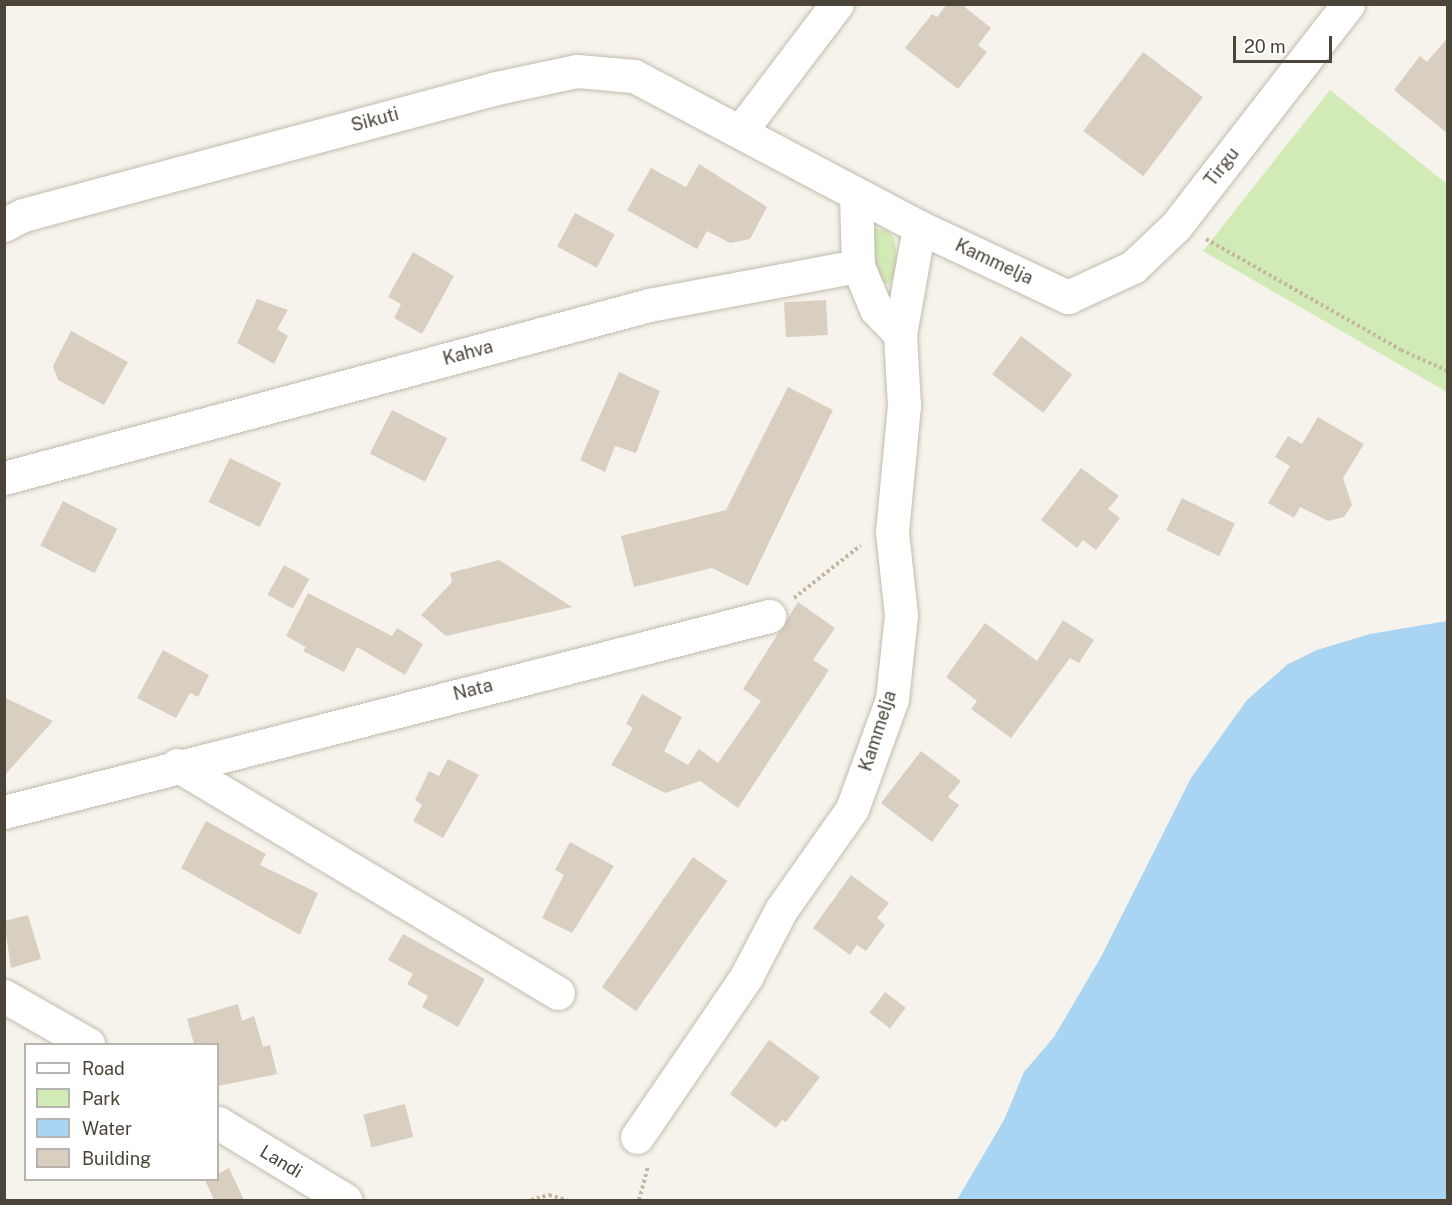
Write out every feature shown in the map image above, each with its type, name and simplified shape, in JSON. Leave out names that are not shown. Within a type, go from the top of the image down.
[{"type":"street","points":[[742,129],[837,4]]},
{"type":"street","name":"Tirgu","points":[[1068,297],[1132,267],[1176,226],[1348,4]]},
{"type":"street","name":"Sikuti","points":[[4,225],[23,215],[434,104],[577,71],[634,76],[742,129],[856,195]]},
{"type":"street","points":[[856,195],[858,266],[876,309],[900,334]]},
{"type":"street","name":"Kammelja","points":[[856,195],[1068,297]]},
{"type":"street","name":"Kammelja","points":[[637,1137],[746,977],[781,910],[852,809],[892,699],[901,615],[892,532],[904,406],[900,334],[919,227]]},
{"type":"street","name":"Kahva","points":[[4,478],[650,305],[858,266]]},
{"type":"street","name":"Nata","points":[[4,812],[177,765],[769,616]]},
{"type":"street","points":[[177,765],[558,993]]},
{"type":"street","points":[[4,996],[86,1043]]},
{"type":"street","name":"Landi","points":[[219,1124],[345,1200]]},
{"type":"path","points":[[1176,226],[1219,244],[1401,350],[1448,371]]},
{"type":"path","points":[[769,616],[861,545],[892,532]]},
{"type":"path","points":[[531,1200],[549,1195],[567,1200]]},
{"type":"green space","points":[[1330,90],[1447,184],[1447,392],[1203,251]]},
{"type":"green space","points":[[876,229],[887,230],[894,238],[899,268],[889,284],[880,282],[871,271],[868,236]]},
{"type":"water","points":[[1447,621],[1447,1200],[957,1200],[1004,1120],[1024,1072],[1054,1037],[1101,957],[1191,778],[1247,700],[1288,664],[1317,650],[1370,634]]},
{"type":"building","points":[[947,4],[961,4],[991,28],[978,45],[987,52],[958,89],[905,48],[932,14],[937,17]]},
{"type":"building","points":[[1448,37],[1448,134],[1394,90],[1420,56],[1427,62]]},
{"type":"building","points":[[1143,52],[1203,97],[1143,176],[1083,131]]},
{"type":"building","points":[[699,164],[767,207],[750,239],[730,243],[707,231],[697,249],[627,210],[651,168],[686,187]]},
{"type":"building","points":[[575,213],[615,234],[597,268],[557,247]]},
{"type":"building","points":[[413,252],[454,276],[422,334],[394,318],[401,304],[388,297]]},
{"type":"building","points":[[257,299],[288,310],[277,329],[288,336],[274,364],[237,343]]},
{"type":"building","points":[[826,300],[828,335],[786,337],[784,302]]},
{"type":"building","points":[[71,331],[128,362],[104,405],[58,380],[53,366]]},
{"type":"building","points":[[1021,336],[1072,375],[1043,413],[992,374]]},
{"type":"building","points":[[619,372],[660,391],[636,453],[615,446],[605,472],[580,460]]},
{"type":"building","points":[[788,387],[833,410],[748,586],[712,568],[634,587],[621,536],[726,510]]},
{"type":"building","points":[[392,410],[447,438],[425,482],[370,454]]},
{"type":"building","points":[[1318,417],[1364,444],[1343,478],[1352,505],[1344,517],[1328,521],[1300,507],[1294,518],[1268,503],[1290,466],[1275,457],[1288,436],[1302,444]]},
{"type":"building","points":[[230,458],[281,483],[260,527],[209,502]]},
{"type":"building","points":[[1081,468],[1119,496],[1108,509],[1120,518],[1096,550],[1083,540],[1077,548],[1041,520]]},
{"type":"building","points":[[1182,498],[1235,524],[1219,556],[1166,530]]},
{"type":"building","points":[[63,501],[117,529],[95,573],[40,546]]},
{"type":"building","points":[[499,560],[572,607],[446,636],[421,615],[452,582],[450,573]]},
{"type":"building","points":[[284,565],[309,579],[293,609],[268,595]]},
{"type":"building","points":[[308,593],[392,636],[397,628],[423,644],[405,675],[357,647],[344,672],[303,651],[306,647],[286,636]]},
{"type":"building","points":[[798,602],[835,628],[813,660],[829,670],[738,808],[700,781],[665,793],[611,765],[633,728],[626,724],[642,694],[682,717],[664,751],[688,765],[699,749],[718,763],[761,701],[743,689]]},
{"type":"building","points":[[1063,620],[1094,640],[1079,663],[1070,658],[1011,738],[971,709],[977,701],[946,677],[985,623],[1037,661]]},
{"type":"building","points":[[163,650],[209,675],[198,697],[190,693],[176,718],[137,698]]},
{"type":"building","points":[[4,697],[53,721],[4,776]]},
{"type":"building","points":[[921,751],[961,781],[948,797],[959,805],[932,842],[881,803]]},
{"type":"building","points":[[448,759],[479,775],[443,838],[413,821],[422,805],[415,800],[429,771],[439,776]]},
{"type":"building","points":[[206,821],[266,854],[260,865],[318,893],[300,935],[181,868]]},
{"type":"building","points":[[570,842],[614,866],[572,933],[542,918],[564,875],[555,870]]},
{"type":"building","points":[[693,857],[727,881],[636,1011],[602,987]]},
{"type":"building","points":[[851,875],[889,903],[877,918],[885,925],[866,951],[857,945],[850,955],[813,928]]},
{"type":"building","points":[[28,915],[41,959],[11,968],[4,921]]},
{"type":"building","points":[[403,934],[485,979],[458,1027],[422,1007],[428,996],[407,984],[413,974],[388,960]]},
{"type":"building","points":[[885,992],[906,1008],[890,1028],[869,1013]]},
{"type":"building","points":[[238,1004],[242,1021],[254,1016],[263,1047],[270,1045],[277,1074],[219,1086],[219,1043],[194,1043],[187,1019]]},
{"type":"building","points":[[769,1040],[820,1077],[786,1122],[782,1120],[776,1128],[730,1094]]},
{"type":"building","points":[[405,1104],[413,1137],[372,1147],[363,1114]]},
{"type":"building","points":[[229,1168],[244,1200],[214,1200],[205,1181],[219,1181],[219,1173]]}]
